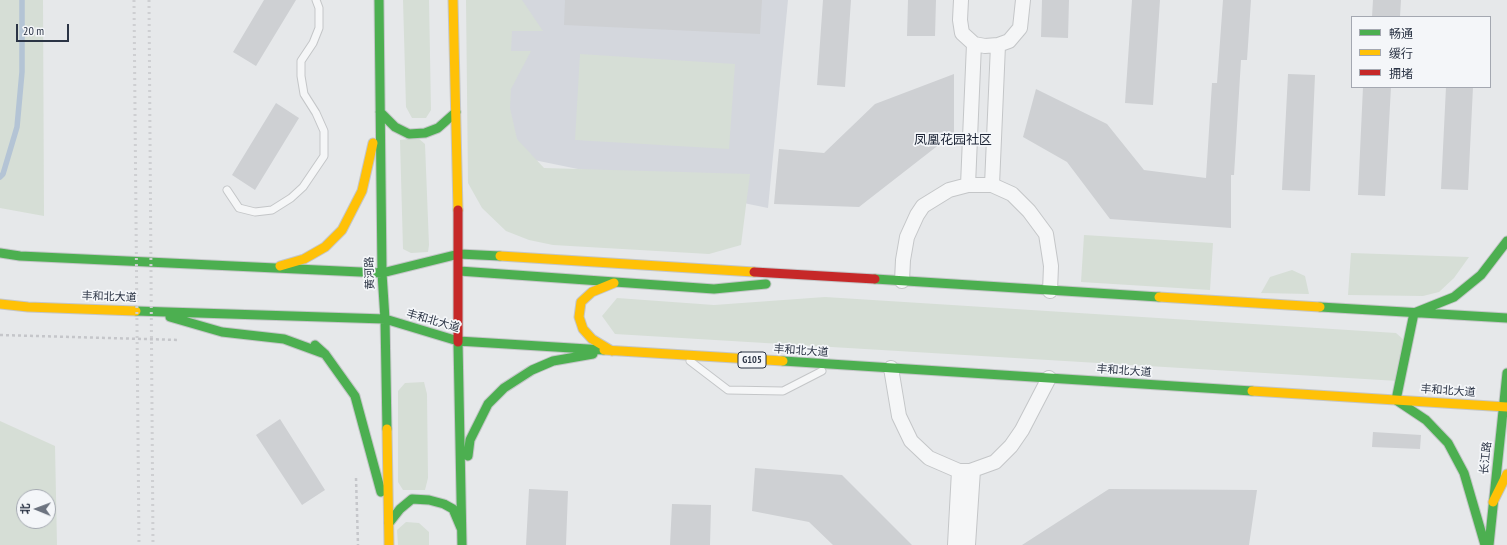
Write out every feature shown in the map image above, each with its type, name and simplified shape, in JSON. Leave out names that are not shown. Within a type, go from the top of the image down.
[{"type":"main road","name":"黄河路","points":[[378,0],[382,273],[385,320],[389,545]]},
{"type":"main road","points":[[453,0],[459,254],[458,341],[462,545]]},
{"type":"main road","points":[[380,112],[395,127],[409,134],[425,133],[438,128],[456,112]]},
{"type":"main road","points":[[272,268],[304,259],[325,247],[342,230],[362,191],[380,112]]},
{"type":"main road","points":[[1414,313],[1454,297],[1481,276],[1507,241]]},
{"type":"main road","points":[[0,253],[20,256],[382,273],[459,254],[1507,318]]},
{"type":"main road","points":[[459,271],[714,289],[827,277]]},
{"type":"main road","points":[[612,351],[592,339],[583,329],[579,317],[581,302],[592,292],[615,282]]},
{"type":"main road","name":"丰和北大道","points":[[0,304],[28,307],[385,320],[458,341],[1505,407]]},
{"type":"main road","points":[[1414,313],[1396,400],[1426,420],[1448,443],[1464,473],[1485,545]]},
{"type":"main road","points":[[8,314],[173,317],[222,332],[284,339],[325,354]]},
{"type":"main road","points":[[265,315],[285,325]]},
{"type":"main road","points":[[304,336],[325,354],[355,396],[389,523]]},
{"type":"main road","points":[[462,530],[470,440],[488,404],[504,388],[532,370],[553,361],[612,351]]},
{"type":"main road","name":"长江路","points":[[1489,545],[1505,407],[1507,373]]},
{"type":"main road","points":[[1493,502],[1507,474]]},
{"type":"main road","points":[[389,523],[400,509],[412,499],[429,500],[444,504],[453,509],[462,530]]},
{"type":"street","points":[[961,0],[960,20],[962,33],[974,44],[985,46],[1009,41],[1020,28],[1023,0]]},
{"type":"street","points":[[968,185],[974,44]]},
{"type":"street","points":[[992,185],[998,44]]},
{"type":"street","points":[[902,281],[903,260],[907,237],[916,215],[923,206],[949,190],[968,185],[992,185],[1012,194],[1029,211],[1046,234],[1051,266],[1050,290]]},
{"type":"street","points":[[892,368],[899,416],[911,441],[929,458],[966,470],[995,462],[1011,446],[1022,430],[1049,378]]},
{"type":"street","points":[[955,545],[966,470]]},
{"type":"street","points":[[966,470],[968,545]]},
{"type":"lane","points":[[227,190],[239,208],[255,212],[272,210],[291,198],[304,187],[324,156],[324,131],[316,113],[304,94],[301,76],[301,61],[313,43],[319,28],[319,8],[316,0]]},
{"type":"lane","points":[[682,355],[728,390],[783,391],[834,365]]},
{"type":"path","points":[[0,335],[185,340]]},
{"type":"path","points":[[356,470],[358,545]]},
{"type":"shaded area","points":[[0,0],[43,0],[44,216],[0,208]]},
{"type":"shaded area","points":[[403,0],[429,0],[431,110],[426,118],[412,118],[406,107]]},
{"type":"shaded area","points":[[466,0],[522,0],[543,31],[512,31],[511,51],[531,51],[511,89],[510,108],[517,139],[544,168],[750,174],[741,245],[709,254],[553,245],[529,240],[506,231],[482,208],[468,183]]},
{"type":"shaded area","points":[[498,0],[788,0],[768,208],[495,152]]},
{"type":"shaded area","points":[[580,54],[735,64],[729,149],[575,140]]},
{"type":"shaded area","points":[[418,138],[425,144],[429,245],[428,252],[411,253],[403,249],[400,140]]},
{"type":"shaded area","points":[[1084,235],[1213,243],[1210,290],[1081,282]]},
{"type":"shaded area","points":[[1351,253],[1469,257],[1454,278],[1439,292],[1423,296],[1348,295]]},
{"type":"shaded area","points":[[1292,270],[1305,276],[1309,294],[1261,293],[1270,277]]},
{"type":"shaded area","points":[[825,297],[1396,333],[1404,340],[1398,381],[615,334],[602,316],[617,298],[714,305]]},
{"type":"shaded area","points":[[424,382],[427,394],[428,478],[425,490],[403,490],[398,482],[398,391],[405,383]]},
{"type":"shaded area","points":[[0,421],[55,446],[56,489],[16,489],[16,529],[56,529],[56,496],[57,545],[0,545]]},
{"type":"shaded area","points":[[406,522],[419,523],[429,532],[429,545],[398,545],[397,530]]},
{"type":"building","points":[[264,0],[296,0],[256,66],[233,52]]},
{"type":"building","points":[[565,0],[762,0],[760,34],[564,25]]},
{"type":"building","points":[[823,0],[851,0],[845,87],[817,85]]},
{"type":"building","points":[[908,0],[936,0],[935,36],[907,36]]},
{"type":"building","points":[[1042,0],[1069,0],[1068,38],[1041,37]]},
{"type":"building","points":[[1132,0],[1160,0],[1153,105],[1125,103]]},
{"type":"building","points":[[1223,0],[1251,0],[1247,60],[1241,60],[1234,175],[1231,175],[1231,228],[1110,219],[1067,162],[1023,137],[1036,89],[1107,124],[1144,170],[1206,178],[1212,83],[1217,83]]},
{"type":"building","points":[[1373,0],[1401,0],[1400,16],[1372,16]]},
{"type":"building","points":[[954,74],[954,133],[859,207],[774,204],[779,149],[824,153],[875,104]]},
{"type":"building","points":[[1288,74],[1315,75],[1310,191],[1282,190]]},
{"type":"building","points":[[1363,88],[1391,88],[1385,196],[1358,195]]},
{"type":"building","points":[[1446,88],[1473,88],[1468,190],[1441,189]]},
{"type":"building","points":[[276,103],[299,118],[255,190],[232,175]]},
{"type":"building","points":[[280,419],[325,490],[302,505],[256,435]]},
{"type":"building","points":[[1373,432],[1421,435],[1420,449],[1372,447]]},
{"type":"building","points":[[755,468],[842,475],[912,545],[833,545],[809,522],[752,511]]},
{"type":"building","points":[[529,489],[568,491],[566,545],[526,545]]},
{"type":"building","points":[[1109,489],[1257,490],[1249,545],[1022,545]]},
{"type":"building","points":[[672,504],[711,505],[710,545],[670,545]]},
{"type":"waterway","points":[[0,177],[3,174],[17,127],[22,72],[22,0]]},
{"type":"railway","points":[[134,0],[139,545]]},
{"type":"railway","points":[[149,0],[153,545]]},
{"type":"traffic: fast","points":[[379,0],[382,273],[385,319],[387,429]]},
{"type":"traffic: fast","points":[[380,112],[395,127],[409,134],[425,133],[438,128],[456,112]]},
{"type":"traffic: fast","points":[[1485,545],[1464,473],[1448,443],[1426,420],[1396,400],[1414,313],[1454,297],[1481,275],[1507,241]]},
{"type":"traffic: fast","points":[[0,253],[20,256],[382,273],[459,254],[500,256]]},
{"type":"traffic: fast","points":[[459,271],[714,289],[766,284]]},
{"type":"traffic: fast","points":[[875,279],[1159,297]]},
{"type":"traffic: fast","points":[[1320,307],[1507,318]]},
{"type":"traffic: fast","points":[[136,311],[385,319],[458,341],[604,350]]},
{"type":"traffic: fast","points":[[170,317],[222,332],[284,339],[325,354]]},
{"type":"traffic: fast","points":[[458,342],[462,545]]},
{"type":"traffic: fast","points":[[315,345],[325,354],[355,396],[381,492]]},
{"type":"traffic: fast","points":[[468,456],[470,440],[488,404],[504,388],[532,370],[553,361],[593,354]]},
{"type":"traffic: fast","points":[[783,361],[1252,391]]},
{"type":"traffic: fast","points":[[1489,545],[1507,373]]},
{"type":"traffic: fast","points":[[389,523],[400,509],[412,499],[429,500],[444,504],[453,509],[461,528]]},
{"type":"traffic: slow","points":[[453,0],[458,210]]},
{"type":"traffic: slow","points":[[280,266],[304,259],[325,247],[342,230],[362,191],[373,143]]},
{"type":"traffic: slow","points":[[500,256],[754,272]]},
{"type":"traffic: slow","points":[[612,351],[592,339],[583,329],[579,317],[581,302],[592,292],[614,283]]},
{"type":"traffic: slow","points":[[1159,297],[1320,307]]},
{"type":"traffic: slow","points":[[0,304],[28,307],[136,311]]},
{"type":"traffic: slow","points":[[604,350],[783,361]]},
{"type":"traffic: slow","points":[[1252,391],[1507,407]]},
{"type":"traffic: slow","points":[[387,429],[389,545]]},
{"type":"traffic: slow","points":[[1493,502],[1507,474]]},
{"type":"traffic: jam","points":[[458,210],[458,342]]},
{"type":"traffic: jam","points":[[754,272],[875,279]]},
{"type":"district","name":"凤凰花园社区","points":[[953,140]]}]
